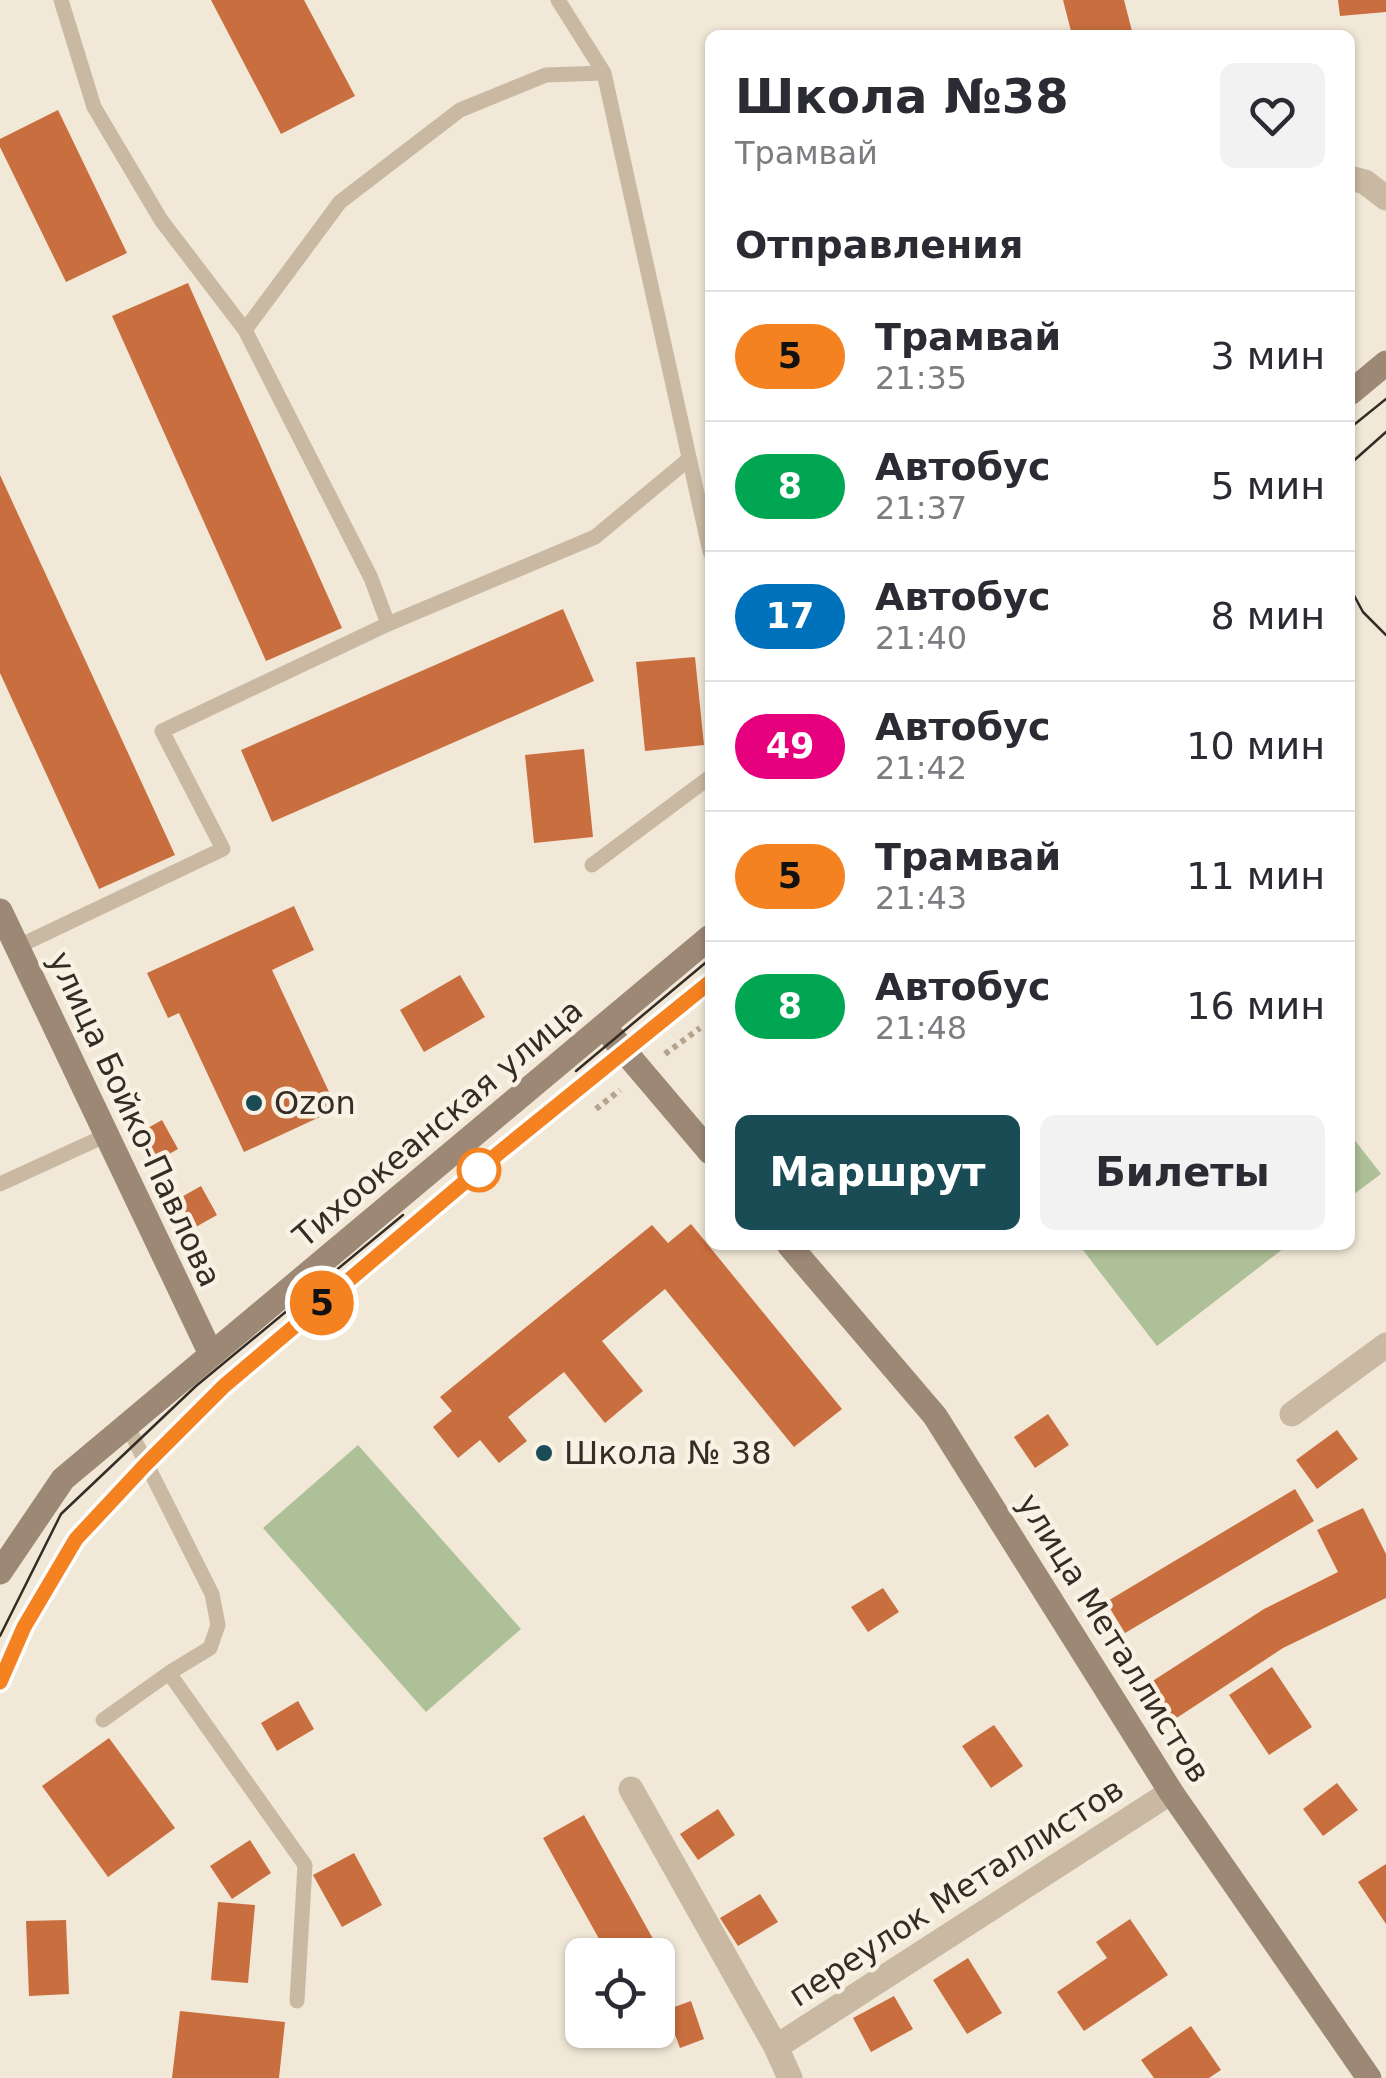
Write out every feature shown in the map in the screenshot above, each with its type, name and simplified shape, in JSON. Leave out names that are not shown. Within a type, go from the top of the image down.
[{"type":"main road","points":[[1355,389],[1386,363]]},
{"type":"main road","name":"улица Бойко-Павлова","points":[[0,911],[211,1354]]},
{"type":"main road","name":"Тихоокеанская улица","points":[[0,1572],[63,1479],[705,941]]},
{"type":"main road","points":[[604,1028],[705,1146]]},
{"type":"main road","name":"улица Металлистов","points":[[793,1250],[935,1416],[1171,1792],[1369,2078]]},
{"type":"street","points":[[1355,179],[1386,198]]},
{"type":"street","points":[[1292,1414],[1386,1345]]},
{"type":"street","points":[[631,1789],[790,2078]]},
{"type":"street","name":"переулок Металлистов","points":[[776,2047],[1171,1792]]},
{"type":"lane","points":[[62,0],[94,107],[160,220],[245,330],[371,578],[388,624]]},
{"type":"lane","points":[[558,0],[604,74],[705,530]]},
{"type":"lane","points":[[245,330],[340,202],[460,110],[546,74],[604,74]]},
{"type":"lane","points":[[17,947],[223,850],[162,731],[388,624],[595,536],[689,460]]},
{"type":"lane","points":[[592,865],[705,781]]},
{"type":"lane","points":[[0,1184],[107,1135]]},
{"type":"lane","points":[[102,1720],[210,1648],[218,1625],[212,1594],[128,1425]]},
{"type":"lane","points":[[169,1672],[305,1865],[296,2001]]},
{"type":"green space","points":[[1355,1140],[1381,1174],[1355,1193]]},
{"type":"green space","points":[[1083,1250],[1282,1250],[1157,1346]]},
{"type":"green space","points":[[358,1445],[521,1629],[426,1712],[263,1528]]},
{"type":"building","points":[[211,0],[304,0],[355,96],[281,134]]},
{"type":"building","points":[[1063,0],[1124,0],[1132,30],[1071,30]]},
{"type":"building","points":[[1338,0],[1386,0],[1386,12],[1340,16]]},
{"type":"building","points":[[58,110],[127,253],[66,282],[0,147],[0,139]]},
{"type":"building","points":[[188,283],[342,628],[266,661],[112,316]]},
{"type":"building","points":[[0,475],[175,855],[99,889],[0,673]]},
{"type":"building","points":[[563,609],[594,681],[272,822],[241,750]]},
{"type":"building","points":[[695,657],[704,745],[645,751],[636,662]]},
{"type":"building","points":[[584,749],[593,837],[534,843],[525,755]]},
{"type":"building","points":[[294,906],[314,950],[272,970],[337,1109],[244,1152],[179,1013],[168,1018],[147,973]]},
{"type":"building","points":[[460,975],[485,1017],[424,1052],[400,1010]]},
{"type":"building","points":[[162,1120],[178,1149],[155,1162],[139,1133]]},
{"type":"building","points":[[201,1186],[217,1215],[194,1228],[178,1199]]},
{"type":"building","points":[[691,1224],[705,1241],[705,1250],[712,1250],[842,1409],[794,1447],[665,1289],[602,1341],[643,1391],[605,1423],[564,1372],[508,1417],[527,1441],[499,1463],[480,1440],[458,1458],[433,1427],[452,1411],[440,1397],[652,1225],[668,1243]]},
{"type":"building","points":[[1048,1414],[1069,1445],[1035,1468],[1014,1437]]},
{"type":"building","points":[[1337,1430],[1358,1459],[1317,1489],[1296,1460]]},
{"type":"building","points":[[1295,1489],[1314,1521],[1125,1633],[1106,1602]]},
{"type":"building","points":[[1363,1508],[1386,1554],[1386,1598],[1283,1648],[1172,1721],[1148,1684],[1264,1609],[1338,1572],[1317,1530]]},
{"type":"building","points":[[883,1588],[899,1612],[868,1632],[851,1607]]},
{"type":"building","points":[[1272,1667],[1312,1727],[1269,1755],[1229,1695]]},
{"type":"building","points":[[298,1701],[314,1729],[277,1751],[261,1723]]},
{"type":"building","points":[[994,1725],[1023,1766],[991,1788],[962,1746]]},
{"type":"building","points":[[109,1738],[175,1828],[108,1877],[42,1786]]},
{"type":"building","points":[[1337,1783],[1358,1810],[1323,1836],[1303,1809]]},
{"type":"building","points":[[718,1809],[735,1835],[698,1860],[680,1834]]},
{"type":"building","points":[[584,1815],[653,1938],[599,1938],[543,1838]]},
{"type":"building","points":[[250,1840],[271,1873],[232,1899],[210,1866]]},
{"type":"building","points":[[354,1853],[382,1905],[342,1927],[313,1875]]},
{"type":"building","points":[[1386,1864],[1386,1924],[1358,1882]]},
{"type":"building","points":[[760,1894],[778,1922],[738,1946],[720,1918]]},
{"type":"building","points":[[218,1902],[255,1905],[248,1983],[211,1980]]},
{"type":"building","points":[[1130,1919],[1168,1975],[1084,2031],[1057,1992],[1107,1958],[1096,1942]]},
{"type":"building","points":[[66,1920],[69,1994],[29,1996],[26,1921]]},
{"type":"building","points":[[968,1958],[1002,2013],[967,2034],[933,1980]]},
{"type":"building","points":[[894,1996],[913,2029],[871,2052],[853,2018]]},
{"type":"building","points":[[691,2001],[704,2039],[680,2048],[675,2034],[675,2007]]},
{"type":"building","points":[[180,2011],[285,2022],[279,2078],[172,2078]]},
{"type":"building","points":[[1191,2026],[1221,2070],[1209,2078],[1154,2078],[1141,2060]]},
{"type":"tram line","points":[[1355,424],[1386,399]]},
{"type":"tram line","points":[[1355,460],[1386,432]]},
{"type":"tram line","points":[[1355,597],[1363,612],[1386,635]]},
{"type":"tram line","points":[[576,1071],[705,963]]},
{"type":"tram line","points":[[0,1682],[24,1627],[75,1539],[145,1463],[224,1386],[500,1152],[705,986]]},
{"type":"tram line","name":"5","points":[[0,1682],[24,1627],[76,1539],[224,1386],[500,1152],[705,986]]},
{"type":"tram line","points":[[0,1636],[61,1514],[196,1386],[403,1215]]},
{"type":"place","name":"Ozon","points":[[254,1103]]},
{"type":"place","name":"Школа № 38","points":[[544,1453]]}]
